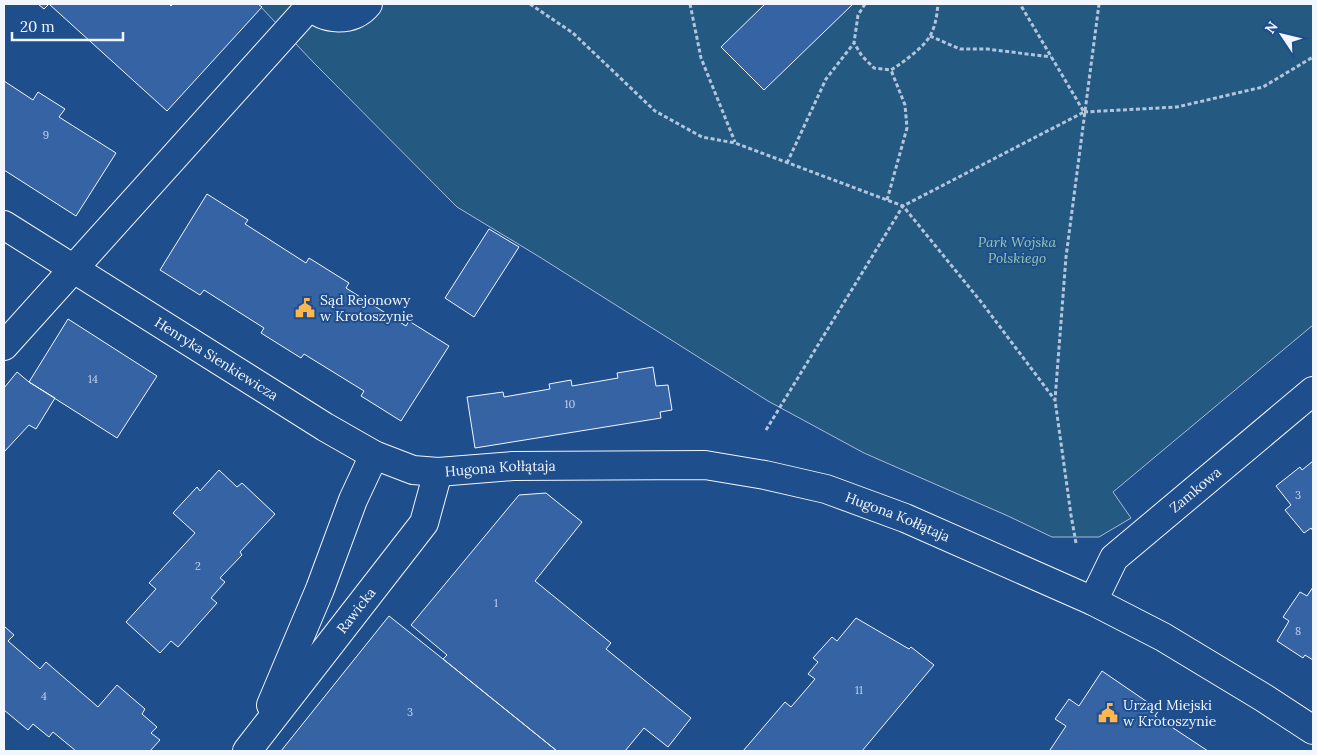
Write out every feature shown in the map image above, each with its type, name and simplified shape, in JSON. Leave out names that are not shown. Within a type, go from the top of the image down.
[{"type":"street","points":[[4,346],[309,5],[319,13],[331,17],[343,17],[355,14],[368,4]]},
{"type":"street","name":"Henryka Sienkiewicza","points":[[4,226],[325,427],[374,455],[413,470],[438,472]]},
{"type":"street","name":"Zamkowa","points":[[1093,601],[1114,558],[1313,391]]},
{"type":"street","name":"Rawicka","points":[[251,746],[320,589],[353,500],[374,455]]},
{"type":"street","name":"Hugona Kołłątaja","points":[[438,472],[513,466],[696,465],[765,475],[826,489],[905,518],[1093,601],[1164,637],[1313,730]]},
{"type":"street","name":"Rawicka","points":[[251,746],[424,523],[438,472]]},
{"type":"path","points":[[530,4],[573,34],[655,111],[702,137],[735,143],[904,206],[982,303],[1055,400]]},
{"type":"path","points":[[690,4],[702,58],[735,143]]},
{"type":"path","points":[[787,162],[826,79],[854,43],[858,16],[865,4]]},
{"type":"path","points":[[854,43],[862,56],[874,68],[891,70],[906,60],[930,36],[936,20],[938,4]]},
{"type":"path","points":[[1020,4],[1084,112]]},
{"type":"path","points":[[1076,543],[1055,400],[1066,257],[1099,4]]},
{"type":"path","points":[[930,36],[960,49],[987,49],[1051,57]]},
{"type":"path","points":[[766,430],[904,206],[1084,112],[1177,108],[1263,87],[1313,58]]},
{"type":"path","points":[[887,200],[907,128],[905,105],[891,70]]},
{"type":"green space","name":"Park Wojska Polskiego","points":[[258,4],[1313,4],[1313,325],[1113,492],[1131,518],[1099,537],[1052,537],[864,453],[768,401],[457,207]]},
{"type":"building","points":[[38,4],[49,4],[44,9]]},
{"type":"building","points":[[49,4],[169,4],[171,6],[173,4],[258,4],[262,7],[167,111]]},
{"type":"building","points":[[765,4],[853,4],[764,90],[721,47]]},
{"type":"building","points":[[4,81],[33,100],[38,92],[65,109],[59,117],[116,153],[76,216],[4,170]]},
{"type":"building","name":"Sąd Rejonowy w Krotoszynie","points":[[207,194],[248,220],[245,224],[306,263],[309,258],[349,283],[346,288],[406,326],[409,321],[449,346],[401,421],[361,396],[364,391],[304,354],[301,358],[261,333],[264,328],[204,290],[200,295],[160,270]]},
{"type":"building","points":[[489,229],[519,247],[474,317],[445,298]]},
{"type":"building","points":[[68,319],[157,376],[117,438],[29,382]]},
{"type":"building","points":[[653,367],[656,386],[668,385],[672,410],[660,412],[661,418],[475,448],[467,397],[503,392],[504,397],[550,389],[549,384],[571,380],[572,386],[618,378],[617,373]]},
{"type":"building","points":[[17,372],[55,398],[36,429],[29,425],[4,452],[4,388]]},
{"type":"building","points":[[1313,461],[1313,531],[1311,528],[1304,533],[1285,510],[1291,505],[1276,486],[1300,467],[1302,470]]},
{"type":"building","points":[[219,470],[237,487],[242,483],[275,514],[240,552],[242,555],[220,578],[225,582],[211,598],[217,603],[178,647],[171,641],[160,653],[126,622],[156,589],[149,583],[195,533],[173,513],[197,487],[200,491]]},
{"type":"building","points":[[546,493],[582,522],[535,581],[611,643],[606,649],[691,718],[668,747],[644,728],[625,751],[557,751],[443,659],[447,655],[411,625],[519,495]]},
{"type":"building","points":[[1313,587],[1313,660],[1305,655],[1303,658],[1277,641],[1289,621],[1283,617],[1300,592],[1307,596]]},
{"type":"building","points":[[389,616],[443,659],[557,751],[281,751]]},
{"type":"building","points":[[856,618],[909,649],[911,647],[934,665],[862,751],[743,751],[785,702],[791,707],[815,679],[808,674],[818,662],[813,658],[832,637],[837,641]]},
{"type":"building","points":[[4,626],[14,635],[8,641],[40,669],[46,662],[98,707],[117,685],[145,709],[142,714],[157,727],[151,733],[160,740],[150,751],[76,751],[53,732],[49,737],[33,724],[28,730],[4,710]]},
{"type":"building","name":"Urząd Miejski w Krotoszynie","points":[[1102,671],[1159,710],[1155,716],[1208,751],[1050,750],[1066,726],[1055,719],[1069,699],[1079,706]]},
{"type":"place","name":"Sąd Rejonowy w Krotoszynie","points":[[305,308]]},
{"type":"place","name":"Urząd Miejski w Krotoszynie","points":[[1108,713]]}]
